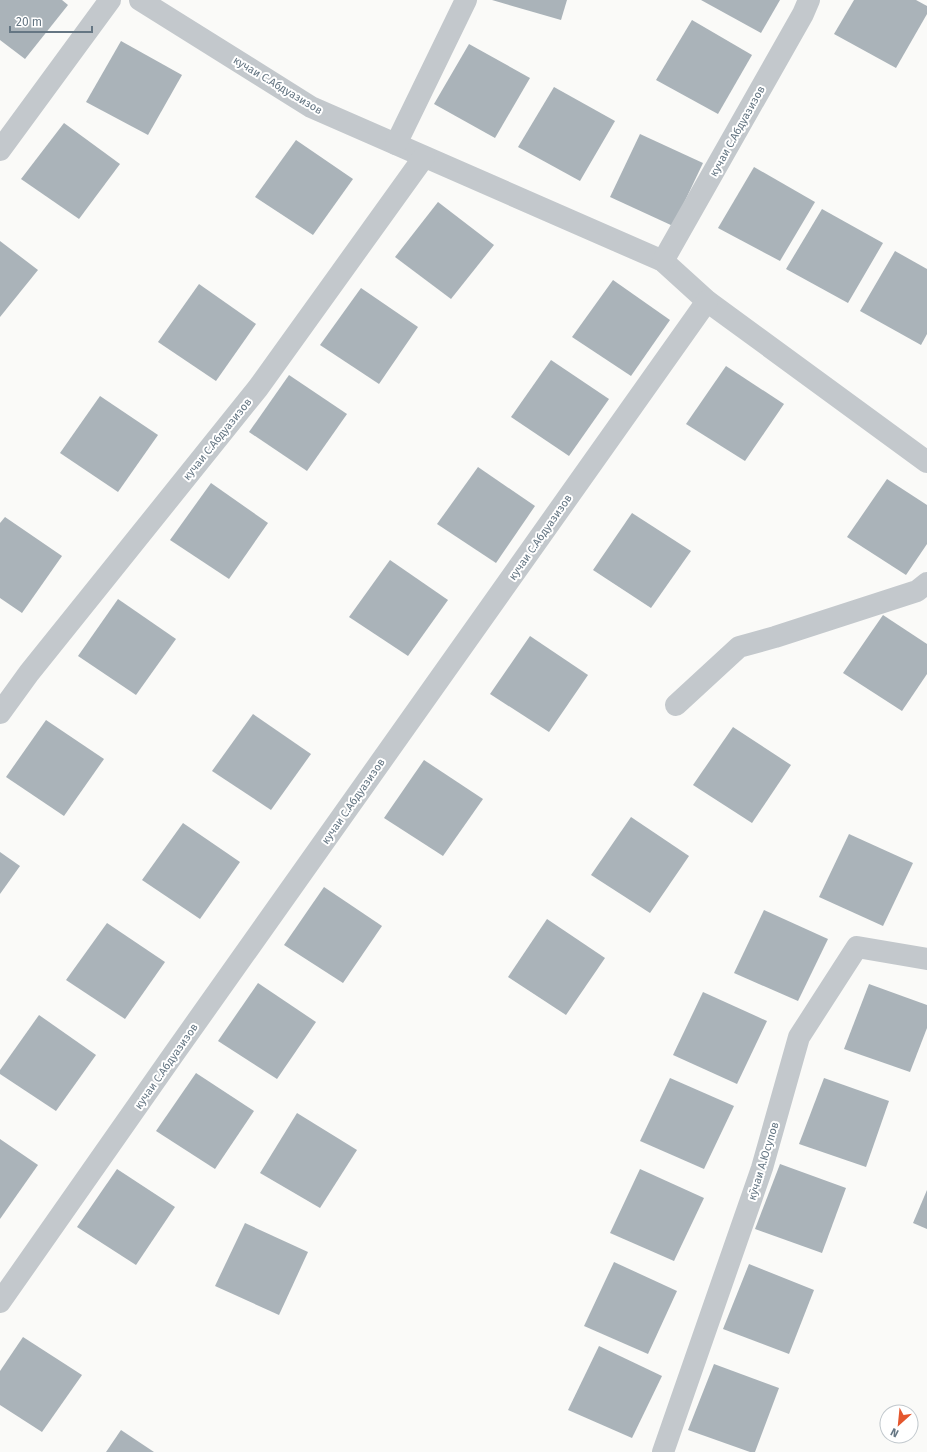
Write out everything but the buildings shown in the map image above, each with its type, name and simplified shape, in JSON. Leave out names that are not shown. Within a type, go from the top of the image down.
[{"type":"street","points":[[0,150],[110,0]]},
{"type":"street","name":"кучаи С.Абдуазизов","points":[[140,0],[310,107],[664,261],[707,301],[927,462]]},
{"type":"street","points":[[396,144],[466,0]]},
{"type":"street","name":"кучаи С.Абдуазизов","points":[[664,261],[809,0]]},
{"type":"street","name":"кучаи С.Абдуазизов","points":[[0,713],[34,667],[258,388],[424,157]]},
{"type":"street","name":"кучаи С.Абдуазизов","points":[[0,1302],[707,301]]},
{"type":"street","points":[[676,705],[739,647],[775,637],[917,591],[927,583]]},
{"type":"street","name":"кӯчаи А.Юсупов","points":[[664,1452],[762,1168],[799,1037],[857,946],[927,959]]}]
